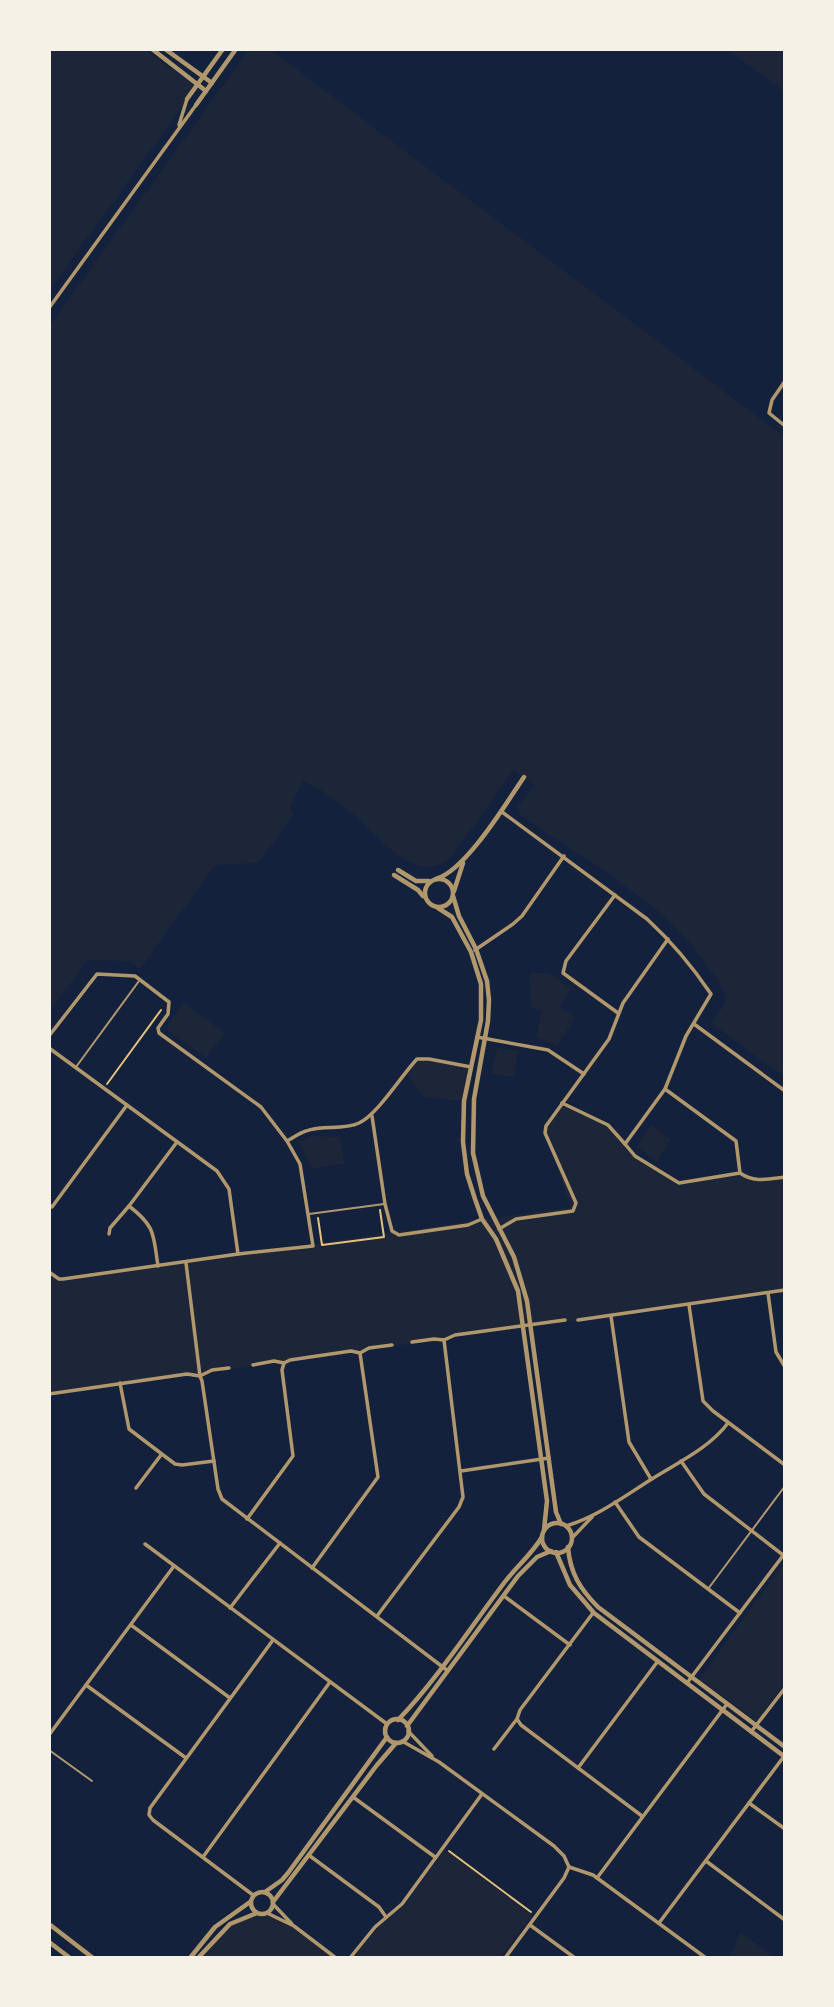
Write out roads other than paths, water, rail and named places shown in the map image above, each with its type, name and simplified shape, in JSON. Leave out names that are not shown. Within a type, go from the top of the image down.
[{"type":"street","points":[[152,49],[206,92]]},
{"type":"street","points":[[165,49],[212,83]]},
{"type":"street","points":[[174,136],[187,99],[223,49]]},
{"type":"street","points":[[49,309],[236,49]]},
{"type":"street","points":[[785,382],[772,400],[769,413],[785,426]]},
{"type":"street","points":[[438,908],[447,905],[465,859],[524,778]]},
{"type":"street","points":[[500,811],[647,919],[694,968],[711,994],[708,1004],[686,1036],[665,1089],[625,1144]]},
{"type":"street","points":[[473,951],[522,916],[564,856]]},
{"type":"street","points":[[426,900],[425,888],[434,880],[449,874],[465,859]]},
{"type":"street","points":[[398,870],[416,881],[449,883],[459,916],[487,981],[489,1000],[474,1099],[473,1153],[483,1196],[521,1274],[556,1512],[572,1538]]},
{"type":"street","points":[[387,1724],[398,1720],[512,1572],[536,1548],[544,1530],[547,1502],[517,1291],[496,1239],[482,1219],[467,1174],[463,1142],[464,1101],[483,1000],[473,951],[452,917],[431,906],[418,890],[394,875]]},
{"type":"street","points":[[615,895],[566,961],[563,973],[619,1013]]},
{"type":"street","points":[[499,1229],[516,1219],[573,1211],[576,1203],[545,1133],[546,1125],[609,1039],[623,1003],[668,939]]},
{"type":"street","points":[[49,1037],[97,974],[126,974],[140,980],[169,1002],[168,1014],[158,1028],[159,1032],[261,1107],[300,1164],[313,1247],[238,1254],[63,1279],[49,1272]]},
{"type":"street","points":[[694,1023],[785,1091]]},
{"type":"street","points":[[477,1037],[548,1050],[584,1074]]},
{"type":"street","points":[[49,1048],[217,1171],[229,1189],[238,1254]]},
{"type":"street","points":[[286,1141],[306,1130],[341,1129],[372,1116],[417,1059],[471,1067]]},
{"type":"street","points":[[665,1089],[736,1141],[740,1173]]},
{"type":"street","points":[[562,1103],[607,1125],[635,1156],[675,1182],[740,1173],[760,1180],[785,1177]]},
{"type":"street","points":[[49,1205],[52,1207],[127,1105]]},
{"type":"street","points":[[372,1116],[385,1204],[392,1231],[399,1236],[468,1225],[482,1219]]},
{"type":"street","points":[[109,1234],[110,1228],[177,1142]]},
{"type":"street","points":[[129,1206],[152,1228],[158,1266]]},
{"type":"street","points":[[186,1263],[200,1376],[218,1489],[222,1499],[448,1671]]},
{"type":"street","points":[[578,1320],[785,1290]]},
{"type":"street","points":[[768,1293],[776,1352],[785,1367]]},
{"type":"street","points":[[688,1305],[703,1401],[785,1465]]},
{"type":"street","points":[[611,1316],[629,1442],[651,1479]]},
{"type":"street","points":[[412,1342],[444,1340],[455,1335],[565,1320]]},
{"type":"street","points":[[377,1616],[458,1507],[463,1492],[444,1340]]},
{"type":"street","points":[[360,1353],[367,1348],[391,1345]]},
{"type":"street","points":[[253,1365],[284,1363],[289,1360],[355,1351],[360,1353]]},
{"type":"street","points":[[312,1568],[378,1477],[360,1353]]},
{"type":"street","points":[[247,1519],[293,1456],[282,1370],[284,1363]]},
{"type":"street","points":[[49,1394],[192,1373],[200,1376],[212,1370],[229,1368]]},
{"type":"street","points":[[120,1383],[127,1427],[161,1455],[178,1465],[214,1461]]},
{"type":"street","points":[[728,1423],[716,1437],[597,1514],[572,1538],[568,1547],[573,1576],[589,1598],[605,1613],[785,1747]]},
{"type":"street","points":[[136,1488],[161,1455]]},
{"type":"street","points":[[461,1471],[549,1458]]},
{"type":"street","points":[[681,1461],[704,1494],[784,1554],[687,1683]]},
{"type":"street","points":[[615,1502],[639,1537],[740,1613]]},
{"type":"street","points":[[544,1530],[552,1524],[563,1525],[597,1514]]},
{"type":"street","points":[[542,1537],[570,1585],[594,1613],[785,1756],[659,1923]]},
{"type":"street","points":[[145,1544],[387,1724]]},
{"type":"street","points":[[230,1608],[280,1544]]},
{"type":"street","points":[[267,1913],[353,1797],[399,1742],[503,1595],[532,1561],[568,1547]]},
{"type":"street","points":[[49,1735],[174,1566]]},
{"type":"street","points":[[503,1595],[569,1645]]},
{"type":"street","points":[[494,1749],[517,1719],[520,1710],[594,1613]]},
{"type":"street","points":[[131,1625],[230,1698]]},
{"type":"street","points":[[253,1895],[153,1821],[149,1808],[273,1640]]},
{"type":"street","points":[[578,1768],[658,1661]]},
{"type":"street","points":[[203,1857],[330,1682]]},
{"type":"street","points":[[86,1685],[186,1758]]},
{"type":"street","points":[[751,1732],[785,1688]]},
{"type":"street","points":[[597,1878],[727,1704]]},
{"type":"street","points":[[517,1719],[521,1725],[643,1816]]},
{"type":"street","points":[[398,1720],[439,1762]]},
{"type":"street","points":[[387,1724],[387,1737]]},
{"type":"street","points":[[387,1737],[439,1762],[554,1846],[564,1856],[569,1867],[597,1878],[706,1958]]},
{"type":"street","points":[[265,1892],[288,1873],[387,1737]]},
{"type":"street","points":[[350,1958],[386,1917],[402,1904],[482,1794]]},
{"type":"street","points":[[353,1797],[435,1857]]},
{"type":"street","points":[[750,1802],[785,1829]]},
{"type":"street","points":[[310,1856],[379,1906],[386,1917]]},
{"type":"street","points":[[706,1861],[785,1920]]},
{"type":"street","points":[[505,1958],[564,1878],[569,1867]]},
{"type":"street","points":[[190,1958],[215,1927],[250,1902],[258,1892],[271,1895],[273,1903],[294,1926],[336,1958]]},
{"type":"street","points":[[250,1902],[257,1913]]},
{"type":"street","points":[[198,1958],[230,1924],[257,1913],[267,1913],[294,1926]]},
{"type":"street","points":[[49,1924],[93,1958]]},
{"type":"street","points":[[530,1924],[575,1958]]},
{"type":"street","points":[[49,1942],[70,1958]]},
{"type":"lane","points":[[76,1068],[140,980]]},
{"type":"lane","points":[[308,1214],[385,1204]]},
{"type":"lane","points":[[708,1589],[785,1486]]},
{"type":"lane","points":[[49,1750],[92,1781]]}]
